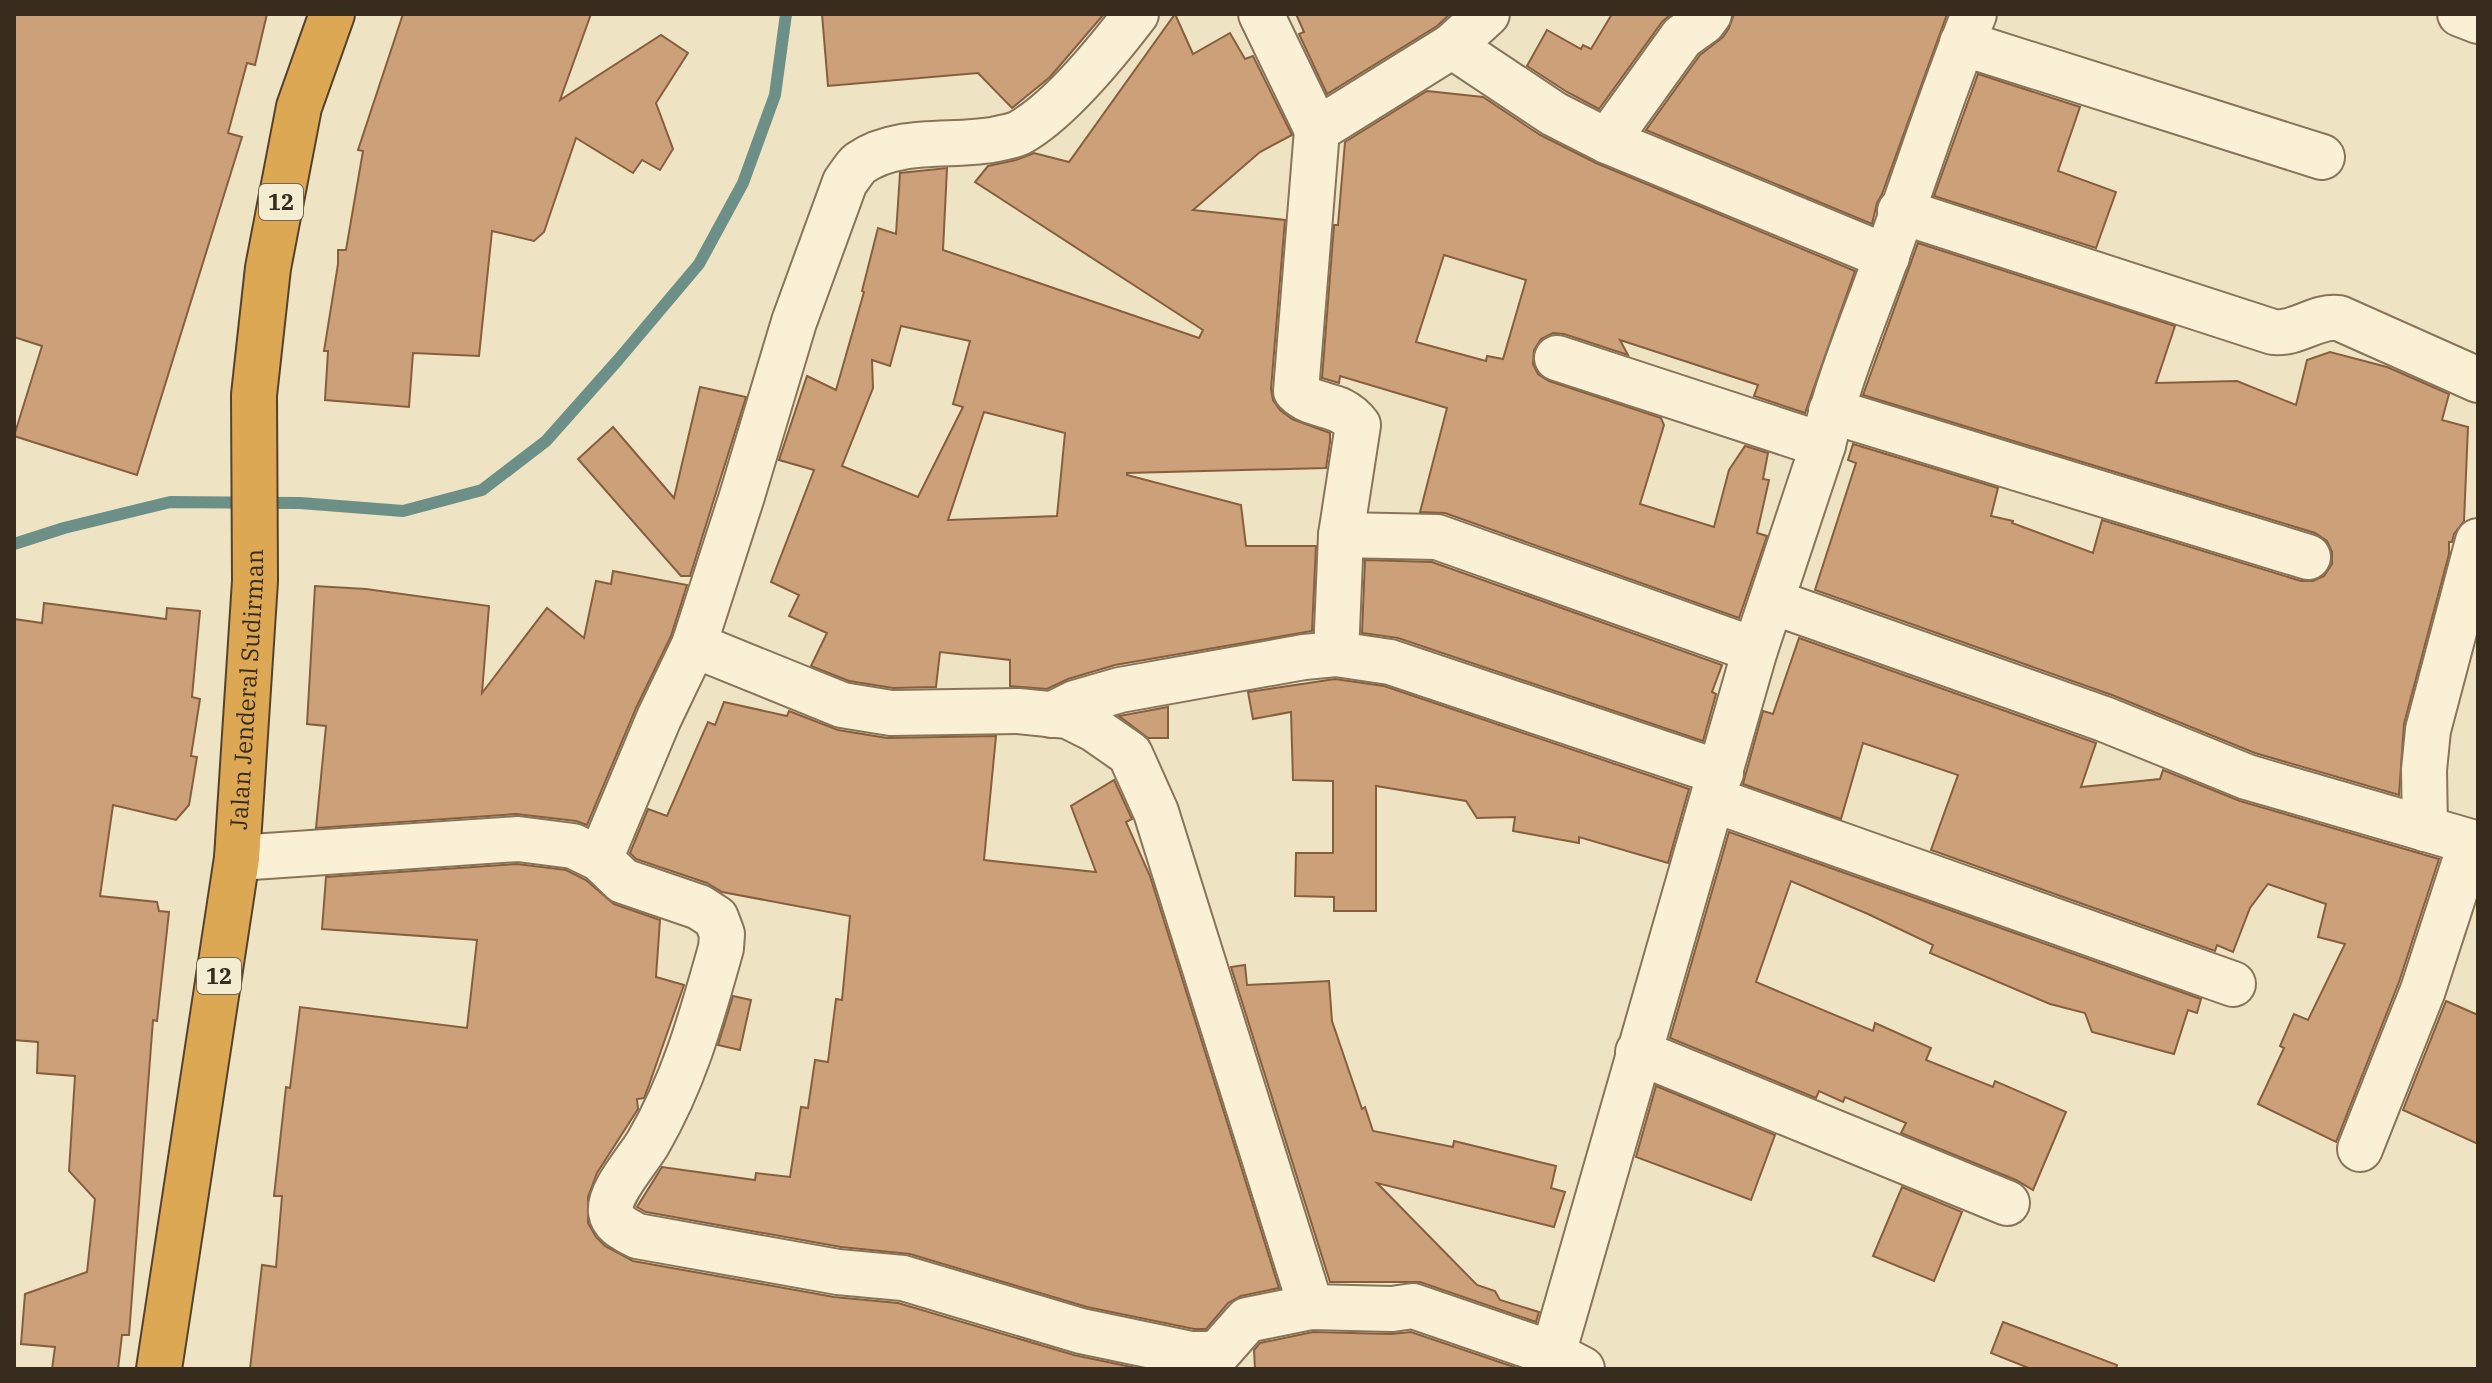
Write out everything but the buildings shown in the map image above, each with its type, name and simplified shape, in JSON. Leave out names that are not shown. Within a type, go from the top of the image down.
[{"type":"highway","name":"Jalan Jenderal Sudirman","points":[[159,1369],[237,858],[255,581],[254,395],[268,268],[299,107],[332,14]]},
{"type":"street","points":[[600,859],[659,718],[694,645],[794,322],[845,182],[858,164],[881,153],[907,147],[983,142],[1019,134],[1052,109],[1136,14]]},
{"type":"street","points":[[1261,14],[1317,130],[1296,391],[1304,398],[1333,405],[1349,413],[1358,425],[1341,535],[1336,654]]},
{"type":"street","points":[[1317,130],[1452,46],[1487,14]]},
{"type":"street","points":[[1607,141],[1682,37],[1709,14]]},
{"type":"street","points":[[2460,14],[2478,21]]},
{"type":"street","points":[[237,858],[518,839],[573,846],[600,859],[623,881],[699,907],[716,918],[722,934],[721,948],[689,1058],[668,1108],[614,1195],[611,1213],[617,1225],[637,1236],[838,1272],[903,1278],[1081,1331],[1191,1354],[1217,1354],[1247,1320],[1311,1307],[1392,1309],[1413,1306],[1567,1361],[1638,1052],[1755,650],[1863,316],[1968,28],[2322,157]]},
{"type":"street","points":[[1452,46],[1554,114],[1607,141],[1887,257]]},
{"type":"street","points":[[1900,211],[2273,332],[2289,332],[2329,317],[2339,318],[2478,380]]},
{"type":"street","points":[[1557,358],[2308,557]]},
{"type":"street","points":[[1341,535],[1437,537],[1755,650]]},
{"type":"street","points":[[2425,829],[2424,770],[2428,730],[2478,541]]},
{"type":"street","points":[[1773,602],[2104,719],[2247,777],[2474,843],[2423,990],[2360,1149]]},
{"type":"street","points":[[694,645],[842,705],[891,713],[1018,711],[1068,716],[1094,729],[1130,754],[1156,812],[1311,1307]]},
{"type":"street","points":[[1051,715],[1075,703],[1120,690],[1304,657],[1336,654],[1390,662],[2233,984]]},
{"type":"street","points":[[1638,1052],[2007,1203]]},
{"type":"waterway","points":[[14,544],[64,528],[170,502],[300,503],[403,511],[482,490],[546,441],[699,264],[743,183],[775,95],[786,14]]}]
